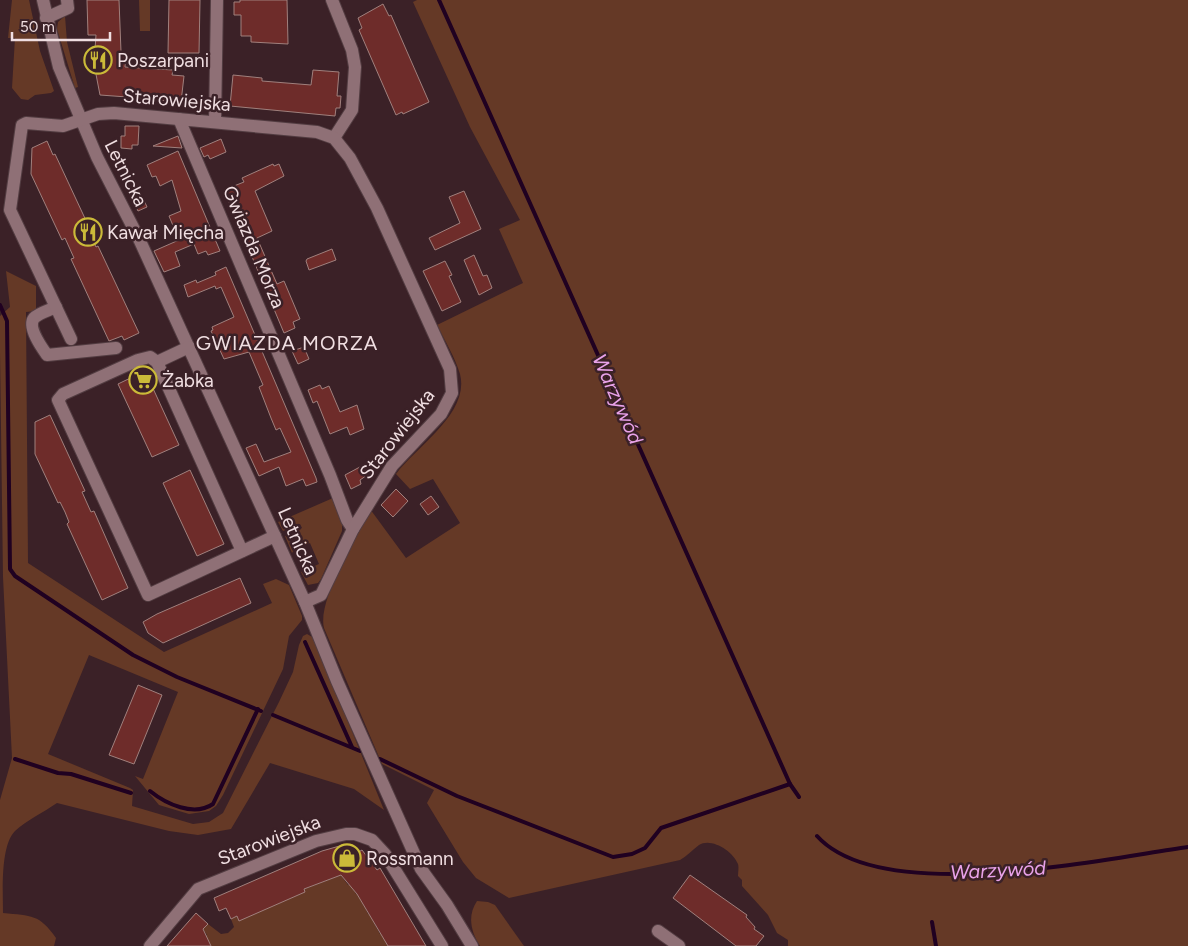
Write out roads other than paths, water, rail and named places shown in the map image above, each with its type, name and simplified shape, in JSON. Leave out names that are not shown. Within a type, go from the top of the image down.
[{"type":"street","name":"Letnicka","points":[[43,0],[46,18],[60,67],[80,121],[189,347],[305,602]]},
{"type":"street","points":[[46,18],[68,8],[67,0]]},
{"type":"street","points":[[215,122],[217,0]]},
{"type":"street","points":[[332,0],[352,50],[355,67],[352,110],[334,138]]},
{"type":"street","name":"Starowiejska","points":[[56,307],[10,210],[22,125],[26,123],[64,126],[98,114],[114,113],[317,132],[334,138],[350,158],[377,208],[450,369],[452,393],[441,414],[392,466],[353,529],[322,595],[305,602]]},
{"type":"street","name":"Gwiazda Morza","points":[[179,119],[330,475],[347,520],[353,529]]},
{"type":"street","points":[[71,339],[56,307],[35,317],[32,323],[33,329],[47,355],[116,348]]},
{"type":"street","points":[[157,362],[189,347]]},
{"type":"street","points":[[242,551],[157,362],[150,357],[132,362],[63,394],[59,398],[59,403],[148,595],[275,536]]},
{"type":"street","points":[[305,602],[337,681],[420,869],[447,905],[472,946]]},
{"type":"street","name":"Starowiejska","points":[[150,946],[198,890],[204,886],[336,834],[355,834],[372,840],[385,854],[442,946]]},
{"type":"street","points":[[658,931],[679,946]]},
{"type":"waterway","name":"Warzywód","points":[[439,0],[790,784],[799,797]]},
{"type":"waterway","points":[[0,305],[7,321],[10,569],[15,576],[133,655],[177,677],[261,711]]},
{"type":"waterway","points":[[305,642],[352,747]]},
{"type":"waterway","points":[[150,791],[172,804],[189,809],[205,808],[213,804],[258,709]]},
{"type":"waterway","points":[[273,715],[360,751]]},
{"type":"waterway","points":[[15,759],[131,793]]},
{"type":"waterway","points":[[380,759],[457,796],[613,857],[632,854],[645,848],[661,828],[790,784]]},
{"type":"waterway","name":"Warzywód","points":[[817,836],[848,857],[890,869],[940,874],[994,873],[1049,868],[1188,847]]},
{"type":"waterway","points":[[932,922],[936,946]]},
{"type":"place","name":"Poszarpani","points":[[98,60]]},
{"type":"place","name":"Kawał Mięcha","points":[[88,232]]},
{"type":"place","name":"Żabka","points":[[143,380]]},
{"type":"place","name":"Rossmann","points":[[347,858]]},
{"type":"district","name":"GWIAZDA MORZA","points":[[287,343]]}]
